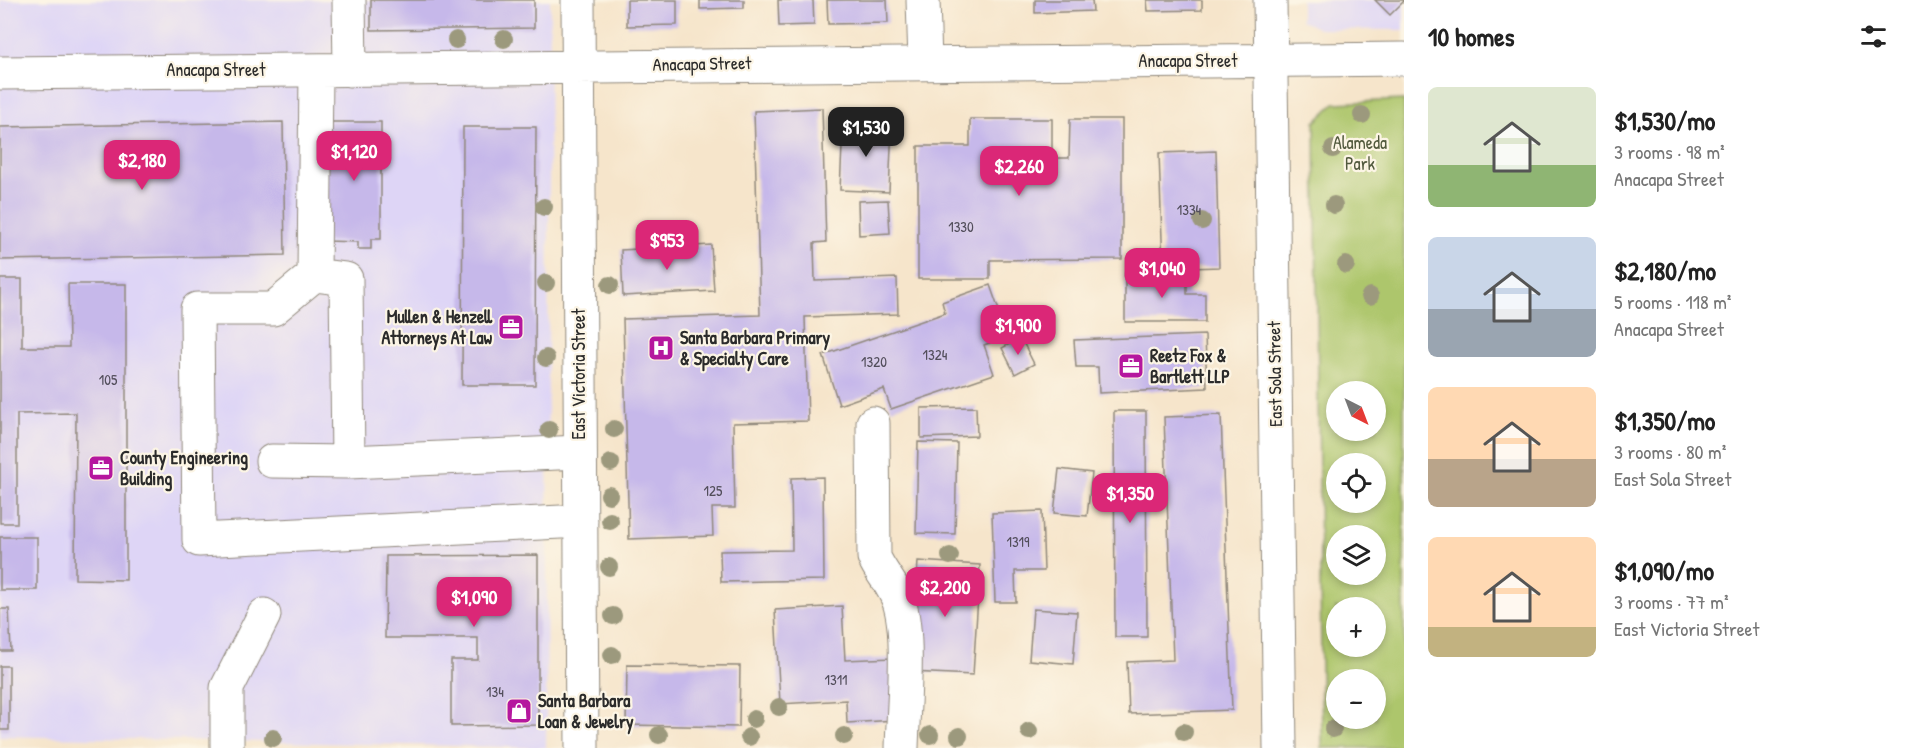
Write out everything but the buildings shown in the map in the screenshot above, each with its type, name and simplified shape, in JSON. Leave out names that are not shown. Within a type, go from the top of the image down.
[{"type":"street","points":[[349,0],[350,70]]},
{"type":"street","name":"East Victoria Street","points":[[578,0],[582,748]]},
{"type":"street","points":[[923,0],[926,62]]},
{"type":"street","name":"East Sola Street","points":[[1270,0],[1280,748]]},
{"type":"street","name":"Anacapa Street","points":[[0,73],[1404,59]]},
{"type":"street","points":[[314,275],[316,70]]},
{"type":"street","points":[[348,462],[346,279],[314,275],[273,309],[197,309],[199,540],[581,521]]},
{"type":"street","points":[[873,423],[874,557],[879,570],[895,590],[901,606],[903,627],[902,748]]},
{"type":"street","points":[[272,461],[348,462],[580,452]]},
{"type":"street","points":[[227,748],[227,688],[264,615]]},
{"type":"shaded area","points":[[0,0],[550,0],[546,748],[0,736]]},
{"type":"shaded area","points":[[1301,0],[1404,0],[1404,30],[1319,29],[1301,20]]},
{"type":"green space","name":"Alameda Park","points":[[1404,100],[1404,748],[1322,748],[1315,122],[1335,103]]},
{"type":"place","name":"Mullen & Henzell Attorneys At Law","points":[[511,327]]},
{"type":"place","name":"Santa Barbara Primary & Specialty Care","points":[[661,348]]},
{"type":"place","name":"Reetz Fox & Bartlett LLP","points":[[1131,366]]},
{"type":"place","name":"County Engineering Building","points":[[101,468]]},
{"type":"place","name":"Santa Barbara Loan & Jewelry","points":[[519,711]]}]
